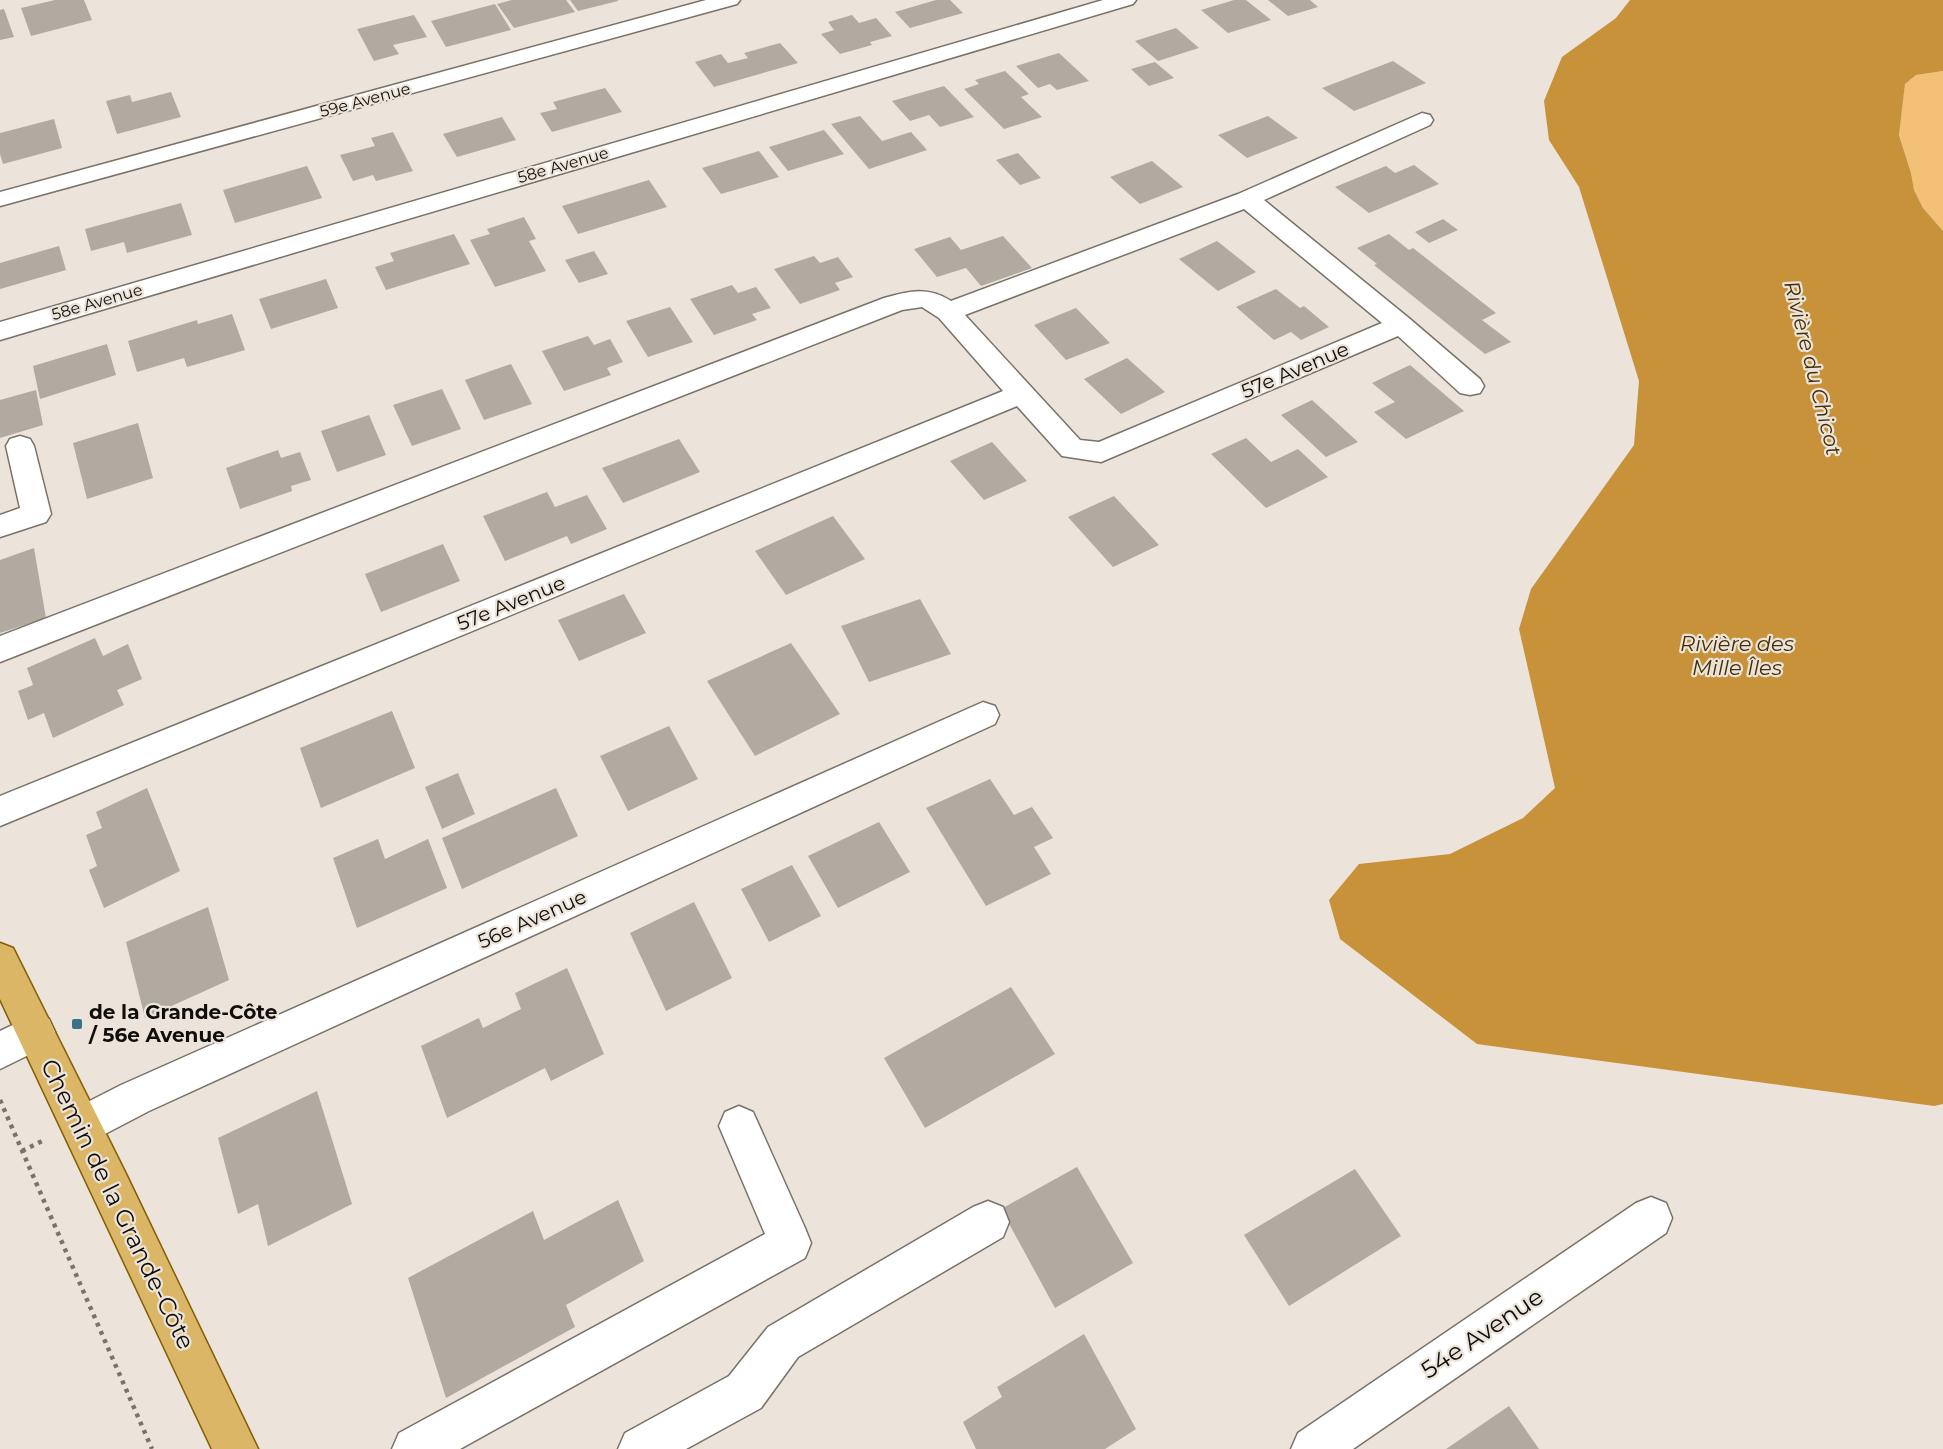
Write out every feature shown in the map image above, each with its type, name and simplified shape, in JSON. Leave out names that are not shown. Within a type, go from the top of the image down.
[{"type":"main road","name":"Chemin de la Grande-Côte","points":[[0,960],[82,1126],[235,1449]]},
{"type":"street","name":"59e Avenue","points":[[0,199],[730,0]]},
{"type":"street","name":"58e Avenue","points":[[0,331],[1126,0]]},
{"type":"street","points":[[948,312],[1247,199],[1422,120]]},
{"type":"street","points":[[1247,199],[1401,325],[1470,386]]},
{"type":"street","name":"57e Avenue","points":[[0,649],[893,304],[914,299],[930,299],[948,312],[1072,449],[1101,452],[1401,325]]},
{"type":"street","name":"57e Avenue","points":[[0,811],[1021,394]]},
{"type":"street","points":[[0,526],[36,514],[20,446]]},
{"type":"street","name":"56e Avenue","points":[[82,1126],[135,1098],[983,715]]},
{"type":"street","points":[[0,1051],[36,1032]]},
{"type":"street","points":[[416,1449],[790,1243],[739,1126]]},
{"type":"street","name":"54e Avenue","points":[[1314,1449],[1651,1218]]},
{"type":"street","points":[[666,1443],[745,1392],[783,1342],[988,1222]]},
{"type":"path","points":[[0,1100],[152,1449]]},
{"type":"shaded area","points":[[1943,71],[1943,231],[1923,208],[1914,190],[1899,134],[1905,84],[1916,75]]},
{"type":"water","name":"Rivière des Mille Îles","points":[[1630,0],[1943,0],[1943,71],[1916,75],[1905,84],[1899,135],[1914,190],[1923,208],[1943,231],[1943,1104],[1934,1106],[1477,1044],[1340,939],[1329,900],[1359,864],[1450,854],[1523,818],[1555,788],[1519,629],[1531,589],[1634,445],[1639,381],[1579,187],[1549,140],[1544,101],[1562,57],[1616,18]]},
{"type":"building","points":[[55,0],[84,0],[92,20],[31,36],[21,8]]},
{"type":"building","points":[[512,0],[566,0],[575,12],[514,28],[497,4]]},
{"type":"building","points":[[570,0],[618,0],[618,1],[578,11]]},
{"type":"building","points":[[936,0],[950,0],[963,13],[910,28],[895,12]]},
{"type":"building","points":[[1234,0],[1246,0],[1271,20],[1228,33],[1201,10]]},
{"type":"building","points":[[1268,0],[1310,0],[1318,7],[1288,16]]},
{"type":"building","points":[[495,4],[511,30],[446,47],[431,21]]},
{"type":"building","points":[[4,9],[14,37],[0,40],[0,10]]},
{"type":"building","points":[[414,15],[427,37],[393,45],[399,54],[374,61],[357,29]]},
{"type":"building","points":[[852,15],[859,23],[876,18],[892,36],[870,42],[872,45],[840,54],[821,34],[834,30],[828,22]]},
{"type":"building","points":[[1176,28],[1199,48],[1158,61],[1135,41]]},
{"type":"building","points":[[780,43],[798,63],[714,87],[695,62],[721,54],[728,63],[748,58],[744,53]]},
{"type":"building","points":[[1059,53],[1089,81],[1057,90],[1050,84],[1038,88],[1016,66]]},
{"type":"building","points":[[1393,61],[1426,83],[1354,111],[1322,88]]},
{"type":"building","points":[[1155,62],[1174,78],[1149,86],[1131,69]]},
{"type":"building","points":[[1005,71],[1029,94],[1021,97],[1042,117],[1004,129],[964,89],[979,84],[975,80]]},
{"type":"building","points":[[944,86],[974,117],[940,127],[929,115],[910,121],[892,101]]},
{"type":"building","points":[[605,88],[622,112],[552,132],[540,113],[557,109],[553,102]]},
{"type":"building","points":[[171,92],[181,117],[117,134],[106,101],[130,95],[132,102]]},
{"type":"building","points":[[860,116],[882,141],[911,132],[927,150],[869,169],[831,124]]},
{"type":"building","points":[[1268,116],[1298,138],[1247,158],[1218,135]]},
{"type":"building","points":[[502,117],[516,140],[457,157],[443,134]]},
{"type":"building","points":[[54,119],[62,148],[3,164],[0,154],[0,133]]},
{"type":"building","points":[[824,130],[844,154],[788,171],[769,147]]},
{"type":"building","points":[[393,132],[413,171],[376,181],[373,175],[353,181],[340,155],[375,146],[371,138]]},
{"type":"building","points":[[759,151],[779,177],[721,194],[702,168]]},
{"type":"building","points":[[1018,153],[1041,178],[1020,185],[996,160]]},
{"type":"building","points":[[1152,161],[1183,187],[1140,204],[1110,177]]},
{"type":"building","points":[[1414,165],[1439,184],[1369,213],[1335,187],[1386,166],[1395,173]]},
{"type":"building","points":[[307,166],[322,198],[235,223],[223,190]]},
{"type":"building","points":[[649,180],[667,207],[578,234],[562,206]]},
{"type":"building","points":[[181,203],[192,235],[127,253],[124,242],[91,251],[85,229]]},
{"type":"building","points":[[524,217],[536,239],[529,241],[546,271],[495,287],[470,240],[490,234],[487,229]]},
{"type":"building","points":[[1443,219],[1458,230],[1429,243],[1415,232]]},
{"type":"building","points":[[454,234],[470,264],[386,290],[375,267],[394,261],[390,253]]},
{"type":"building","points":[[1389,234],[1409,250],[1413,248],[1496,313],[1482,320],[1511,342],[1485,354],[1374,265],[1377,264],[1357,248]]},
{"type":"building","points":[[1003,236],[1032,268],[981,286],[966,268],[937,277],[914,249],[950,237],[961,250]]},
{"type":"building","points":[[1217,241],[1256,272],[1218,291],[1179,259]]},
{"type":"building","points":[[59,246],[66,270],[0,289],[0,263]]},
{"type":"building","points":[[594,251],[608,274],[579,283],[565,260]]},
{"type":"building","points":[[814,256],[820,263],[838,257],[853,277],[835,283],[840,290],[800,304],[774,269]]},
{"type":"building","points":[[326,279],[338,308],[271,329],[259,299]]},
{"type":"building","points":[[732,285],[738,293],[756,287],[771,308],[752,314],[757,320],[714,335],[690,299]]},
{"type":"building","points":[[1276,289],[1300,308],[1304,306],[1329,327],[1301,340],[1291,332],[1274,340],[1236,307]]},
{"type":"building","points":[[670,307],[693,342],[648,357],[626,321]]},
{"type":"building","points":[[1076,308],[1110,343],[1066,360],[1034,325]]},
{"type":"building","points":[[232,314],[245,350],[187,367],[184,358],[137,372],[128,341],[197,320],[198,324]]},
{"type":"building","points":[[588,336],[594,345],[610,339],[623,362],[607,368],[611,375],[564,391],[542,351]]},
{"type":"building","points":[[107,344],[116,375],[40,399],[33,366]]},
{"type":"building","points":[[1127,358],[1165,392],[1121,414],[1084,379]]},
{"type":"building","points":[[511,364],[532,404],[484,420],[465,380]]},
{"type":"building","points":[[1410,365],[1464,411],[1406,439],[1374,412],[1395,402],[1372,383]]},
{"type":"building","points":[[442,389],[461,429],[412,446],[393,405]]},
{"type":"building","points":[[36,390],[43,425],[0,438],[0,400]]},
{"type":"building","points":[[1312,400],[1358,442],[1326,457],[1281,415]]},
{"type":"building","points":[[369,415],[386,455],[337,472],[321,431]]},
{"type":"building","points":[[138,423],[153,478],[87,499],[73,443]]},
{"type":"building","points":[[1246,438],[1271,462],[1298,449],[1328,477],[1266,508],[1211,454]]},
{"type":"building","points":[[679,439],[700,472],[623,503],[602,468]]},
{"type":"building","points":[[992,442],[1027,481],[984,500],[950,461]]},
{"type":"building","points":[[278,450],[281,458],[300,452],[311,480],[291,486],[292,491],[240,509],[226,468]]},
{"type":"building","points":[[547,492],[555,507],[587,495],[607,529],[571,544],[567,536],[505,561],[483,516]]},
{"type":"building","points":[[1114,496],[1159,545],[1113,567],[1068,517]]},
{"type":"building","points":[[833,516],[865,559],[786,595],[755,551]]},
{"type":"building","points":[[443,544],[460,581],[381,612],[365,574]]},
{"type":"building","points":[[34,548],[46,618],[0,633],[0,560]]},
{"type":"building","points":[[624,594],[646,633],[579,661],[558,620]]},
{"type":"building","points":[[920,599],[951,654],[869,682],[841,626]]},
{"type":"building","points":[[95,638],[103,656],[128,644],[142,679],[117,690],[124,705],[53,738],[44,713],[28,720],[18,691],[33,685],[27,668]]},
{"type":"building","points":[[791,643],[840,714],[755,756],[707,681]]},
{"type":"building","points":[[392,711],[415,768],[321,808],[300,748]]},
{"type":"building","points":[[669,726],[698,779],[628,811],[600,756]]},
{"type":"building","points":[[458,773],[475,814],[442,829],[425,787]]},
{"type":"building","points":[[990,779],[1014,815],[1032,807],[1053,838],[1034,847],[1051,874],[986,906],[926,808]]},
{"type":"building","points":[[147,788],[180,871],[104,908],[89,870],[97,866],[86,835],[102,828],[96,812]]},
{"type":"building","points":[[556,788],[578,836],[462,889],[442,838]]},
{"type":"building","points":[[879,822],[910,872],[838,908],[808,856]]},
{"type":"building","points":[[378,839],[385,859],[428,839],[447,888],[357,928],[333,858]]},
{"type":"building","points":[[792,865],[821,916],[769,942],[741,889]]},
{"type":"building","points":[[694,902],[732,978],[666,1011],[630,933]]},
{"type":"building","points":[[208,907],[229,980],[145,1018],[126,942]]},
{"type":"building","points":[[567,968],[604,1054],[551,1081],[545,1068],[447,1118],[421,1046],[479,1018],[483,1028],[521,1009],[515,993]]},
{"type":"building","points":[[1011,987],[1055,1054],[925,1128],[884,1058]]},
{"type":"building","points":[[317,1091],[352,1204],[268,1246],[258,1204],[238,1214],[218,1138]]},
{"type":"building","points":[[1077,1167],[1133,1263],[1055,1308],[1001,1209]]},
{"type":"building","points":[[1355,1169],[1401,1236],[1289,1306],[1244,1235]]},
{"type":"building","points":[[618,1200],[644,1261],[566,1305],[575,1327],[446,1398],[408,1278],[533,1211],[544,1240]]},
{"type":"building","points":[[1084,1334],[1136,1429],[1105,1449],[976,1449],[963,1422],[1002,1397],[997,1387]]},
{"type":"building","points":[[1509,1406],[1539,1449],[1446,1449]]},
{"type":"place","name":"de la Grande-Côte / 56e Avenue","points":[[77,1024]]},
{"type":"water label","name":"Rivière du Chicot","points":[[1813,368]]}]
